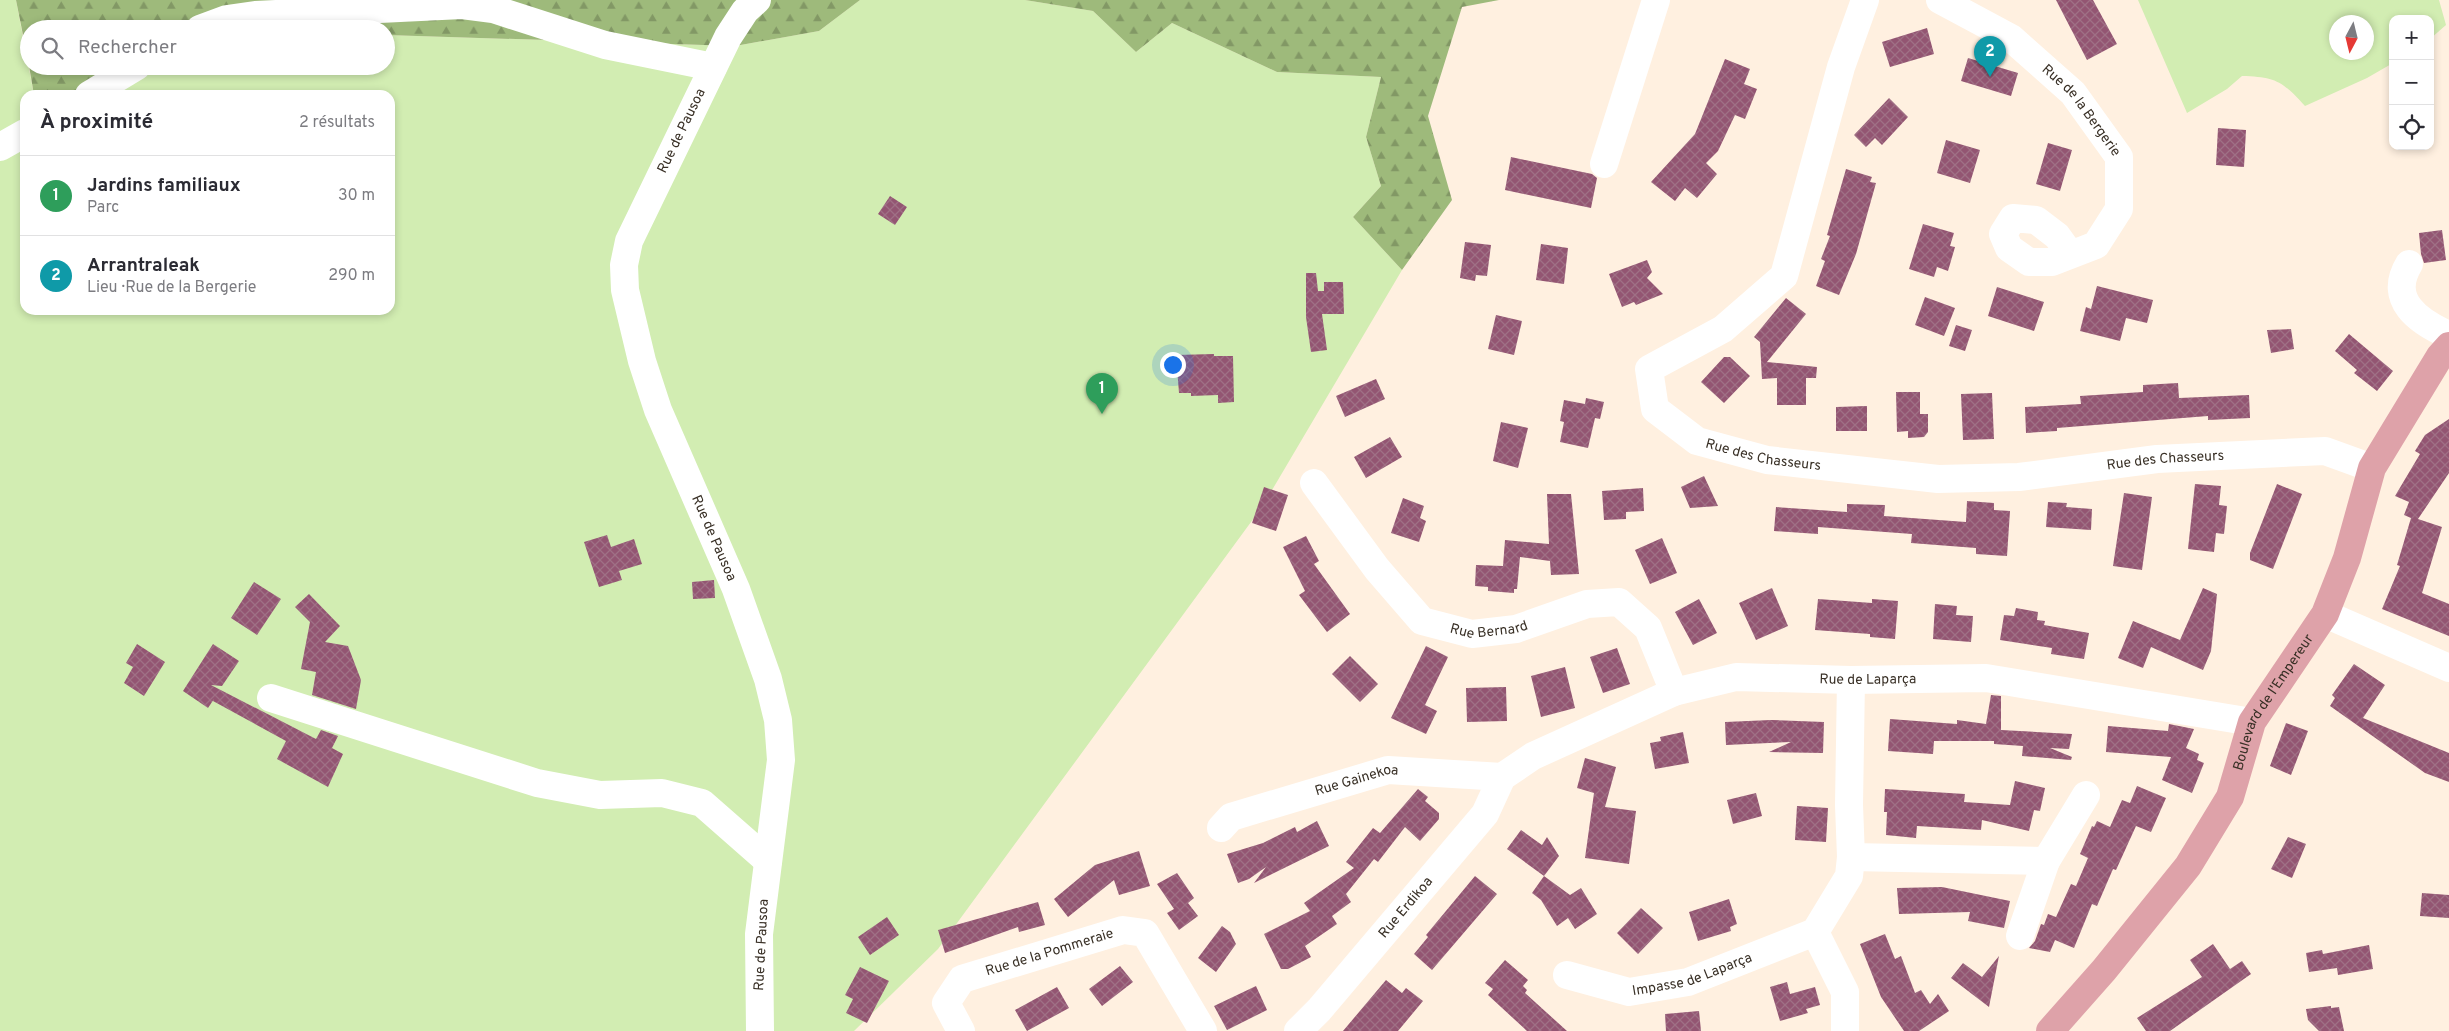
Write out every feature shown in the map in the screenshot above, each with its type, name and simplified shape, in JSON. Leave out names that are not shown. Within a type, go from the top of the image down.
[{"type":"main road","name":"Boulevard de l'Empereur","points":[[2050,1031],[2104,970],[2188,866],[2230,797],[2252,722],[2325,614],[2347,558],[2372,468],[2447,350]]},
{"type":"street","name":"Rue de Pausoa","points":[[757,0],[745,11],[728,37],[629,241],[624,265],[625,290],[640,353],[658,410],[736,589],[768,679],[778,720],[782,760],[759,934],[760,1031]]},
{"type":"street","points":[[1604,164],[1656,0]]},
{"type":"street","name":"Rue des Chasseurs","points":[[1865,0],[1841,66],[1784,276],[1724,330],[1649,369],[1655,410],[1697,441],[1767,460],[1938,479],[2019,477],[2157,459],[2325,451],[2372,468]]},
{"type":"street","name":"Rue de la Bergerie","points":[[1940,0],[2011,38],[2018,44],[2073,93],[2119,157],[2119,209],[2096,245],[2070,254]]},
{"type":"street","points":[[224,20],[256,15],[462,5],[493,9],[605,45],[713,67]]},
{"type":"street","points":[[97,90],[122,75]]},
{"type":"street","points":[[0,147],[20,136]]},
{"type":"street","points":[[2409,264],[2401,277],[2402,292],[2418,320],[2447,350]]},
{"type":"street","name":"Rue Bernard","points":[[1314,483],[1377,569],[1422,621],[1472,634],[1516,630],[1587,604],[1619,602],[1648,628],[1674,692]]},
{"type":"street","points":[[2325,614],[2449,668]]},
{"type":"street","name":"Rue de Laparça","points":[[1502,777],[1533,756],[1674,692],[1736,677],[1851,680],[1986,678],[2252,722]]},
{"type":"street","points":[[1845,1031],[1845,992],[1815,932],[1849,876],[1852,857],[1849,805],[1851,680]]},
{"type":"street","points":[[272,698],[537,783],[600,795],[662,794],[702,804],[768,861]]},
{"type":"street","name":"Rue Gainekoa","points":[[1220,828],[1231,817],[1388,770],[1502,777]]},
{"type":"street","name":"Rue Erdikoa","points":[[1298,1031],[1320,1010],[1485,814],[1502,777]]},
{"type":"street","points":[[2020,936],[2046,861],[2086,795]]},
{"type":"street","points":[[1852,857],[2046,861]]},
{"type":"street","name":"Rue de la Pommeraie","points":[[961,1031],[946,1003],[962,979],[1123,930],[1145,933],[1203,1031]]},
{"type":"street","name":"Impasse de Laparça","points":[[1567,975],[1629,992],[1688,982],[1815,932]]},
{"type":"green space","points":[[0,0],[16,0],[20,21],[20,75],[30,75],[33,90],[20,90],[20,315],[395,315],[395,90],[87,90],[115,75],[395,75],[395,35],[735,46],[819,31],[860,0],[1025,0],[1093,11],[1136,52],[1172,23],[1277,72],[1381,77],[1366,137],[1381,186],[1353,217],[1402,270],[1262,507],[938,949],[854,1031],[0,1031]]},
{"type":"green space","points":[[16,0],[860,0],[819,31],[735,46],[395,35],[395,20],[20,20]]},
{"type":"green space","points":[[1025,0],[1499,0],[1462,7],[1428,116],[1452,200],[1402,270],[1353,217],[1381,186],[1366,137],[1381,77],[1277,72],[1172,23],[1136,52],[1093,11]]},
{"type":"green space","points":[[2138,0],[2439,0],[2446,25],[2434,36],[2434,15],[2389,15],[2389,65],[2367,78],[2305,106],[2284,86],[2271,79],[2242,76],[2227,89],[2187,113]]},
{"type":"green space","points":[[31,75],[115,75],[87,90],[33,90]]},
{"type":"building","points":[[2056,0],[2093,0],[2117,44],[2087,60]]},
{"type":"building","points":[[1927,28],[1934,54],[1890,67],[1882,42]]},
{"type":"building","points":[[1968,58],[2018,73],[2011,96],[1961,81]]},
{"type":"building","points":[[1725,59],[1750,69],[1744,84],[1757,89],[1745,119],[1735,115],[1718,151],[1706,163],[1717,174],[1697,198],[1685,188],[1675,201],[1651,182],[1695,134]]},
{"type":"building","points":[[1889,98],[1908,117],[1882,145],[1875,138],[1866,147],[1854,135]]},
{"type":"building","points":[[2218,128],[2246,130],[2244,167],[2216,165]]},
{"type":"building","points":[[1946,140],[1980,150],[1970,183],[1937,173]]},
{"type":"building","points":[[2048,143],[2072,150],[2060,191],[2036,184]]},
{"type":"building","points":[[1511,157],[1592,174],[1597,178],[1591,208],[1505,190]]},
{"type":"building","points":[[1846,169],[1872,177],[1870,182],[1876,183],[1856,254],[1839,295],[1816,286],[1825,261],[1821,259],[1830,236],[1827,235]]},
{"type":"building","points":[[890,196],[907,207],[895,225],[878,214]]},
{"type":"building","points":[[1923,224],[1954,233],[1950,246],[1955,247],[1948,271],[1937,267],[1934,277],[1909,269]]},
{"type":"building","points":[[2442,230],[2446,260],[2424,263],[2419,233]]},
{"type":"building","points":[[1465,242],[1491,245],[1487,276],[1476,275],[1475,281],[1460,278]]},
{"type":"building","points":[[1541,244],[1568,248],[1564,284],[1536,280]]},
{"type":"building","points":[[1647,260],[1652,272],[1647,278],[1663,294],[1636,305],[1634,302],[1622,307],[1609,274]]},
{"type":"building","points":[[1306,273],[1316,273],[1318,291],[1324,291],[1324,282],[1343,282],[1344,314],[1322,314],[1327,350],[1311,352],[1306,317]]},
{"type":"building","points":[[2097,286],[2153,300],[2147,323],[2126,318],[2120,341],[2080,331],[2086,307],[2091,309]]},
{"type":"building","points":[[1997,287],[2044,302],[2034,331],[1988,316]]},
{"type":"building","points":[[1925,297],[1955,308],[1944,336],[1915,325]]},
{"type":"building","points":[[1786,298],[1806,314],[1767,362],[1817,367],[1816,378],[1806,378],[1806,405],[1777,405],[1777,378],[1762,379],[1760,342],[1754,337]]},
{"type":"building","points":[[1496,315],[1522,321],[1514,355],[1488,349]]},
{"type":"building","points":[[1956,325],[1972,330],[1965,351],[1949,346]]},
{"type":"building","points":[[2291,329],[2294,349],[2271,353],[2267,330]]},
{"type":"building","points":[[2349,334],[2393,371],[2377,391],[2354,373],[2357,370],[2335,351]]},
{"type":"building","points":[[1214,354],[1214,356],[1233,356],[1234,402],[1218,403],[1218,395],[1191,396],[1191,393],[1179,393],[1176,355]]},
{"type":"building","points":[[1724,357],[1730,357],[1750,376],[1724,403],[1701,382]]},
{"type":"building","points":[[1376,379],[1385,399],[1345,417],[1336,396]]},
{"type":"building","points":[[2178,383],[2179,398],[2249,395],[2250,418],[2208,420],[2208,416],[2057,428],[2057,431],[2026,433],[2025,407],[2081,404],[2080,396],[2143,392],[2143,385]]},
{"type":"building","points":[[1896,392],[1920,392],[1920,414],[1928,414],[1928,432],[1924,437],[1908,438],[1908,431],[1897,432]]},
{"type":"building","points":[[1992,393],[1994,439],[1963,440],[1961,394]]},
{"type":"building","points":[[1586,398],[1604,402],[1600,419],[1595,418],[1588,448],[1560,442],[1564,422],[1560,421],[1564,400],[1585,404]]},
{"type":"building","points":[[1867,406],[1867,431],[1836,431],[1836,407]]},
{"type":"building","points":[[2449,419],[2449,473],[2418,519],[2442,527],[2422,593],[2449,604],[2449,636],[2382,609],[2400,566],[2397,565],[2411,518],[2404,515],[2409,502],[2395,496],[2420,454],[2415,451],[2425,435]]},
{"type":"building","points":[[1501,422],[1528,428],[1518,468],[1493,461]]},
{"type":"building","points":[[1390,437],[1402,457],[1366,478],[1354,457]]},
{"type":"building","points":[[1704,476],[1718,506],[1690,508],[1681,487]]},
{"type":"building","points":[[2195,484],[2221,486],[2219,505],[2227,506],[2224,534],[2216,533],[2214,552],[2188,549]]},
{"type":"building","points":[[2277,484],[2302,494],[2273,569],[2250,560],[2250,553]]},
{"type":"building","points":[[1264,487],[1288,495],[1276,531],[1252,523]]},
{"type":"building","points":[[1643,488],[1644,511],[1626,512],[1626,519],[1604,520],[1602,491]]},
{"type":"building","points":[[2124,493],[2152,497],[2142,570],[2113,566]]},
{"type":"building","points":[[1547,494],[1571,494],[1579,574],[1551,575],[1550,561],[1520,557],[1517,589],[1514,589],[1514,593],[1488,591],[1488,587],[1475,586],[1476,565],[1503,566],[1505,540],[1549,544]]},
{"type":"building","points":[[1403,498],[1424,506],[1420,518],[1426,521],[1419,542],[1391,533]]},
{"type":"building","points":[[1967,501],[1994,503],[1994,510],[2010,511],[2007,556],[1976,554],[1976,548],[1911,543],[1912,534],[1818,527],[1818,534],[1774,531],[1776,507],[1847,512],[1847,504],[1885,505],[1884,516],[1966,522]]},
{"type":"building","points":[[2048,502],[2067,503],[2066,507],[2092,509],[2091,530],[2046,527]]},
{"type":"building","points":[[607,535],[611,547],[634,539],[642,564],[619,571],[622,580],[599,587],[584,542]]},
{"type":"building","points":[[1306,536],[1319,561],[1314,564],[1350,614],[1327,632],[1299,595],[1305,591],[1283,547]]},
{"type":"building","points":[[1662,538],[1677,573],[1650,584],[1635,550]]},
{"type":"building","points":[[714,580],[715,598],[693,599],[692,582]]},
{"type":"building","points":[[254,582],[281,599],[257,635],[231,618]]},
{"type":"building","points":[[1772,588],[1788,626],[1756,640],[1739,603]]},
{"type":"building","points":[[2203,588],[2217,594],[2211,651],[2203,670],[2151,647],[2143,668],[2118,658],[2133,621],[2180,640]]},
{"type":"building","points":[[309,594],[340,626],[325,642],[348,646],[361,680],[356,709],[312,695],[316,672],[301,669],[310,622],[295,607]]},
{"type":"building","points":[[1699,599],[1717,633],[1693,645],[1675,612]]},
{"type":"building","points":[[1818,599],[1872,603],[1872,599],[1898,601],[1895,639],[1870,637],[1870,634],[1815,630]]},
{"type":"building","points":[[1935,604],[1957,606],[1956,615],[1973,616],[1971,642],[1933,639]]},
{"type":"building","points":[[2016,608],[2038,612],[2037,620],[2045,621],[2044,625],[2089,633],[2084,659],[2051,654],[2052,648],[2000,640],[2004,615],[2014,616]]},
{"type":"building","points":[[137,644],[165,662],[144,696],[124,683],[133,667],[126,663]]},
{"type":"building","points":[[213,644],[239,661],[222,686],[211,685],[316,739],[321,730],[338,736],[332,748],[343,754],[328,787],[277,759],[286,741],[213,701],[214,699],[208,708],[183,691]]},
{"type":"building","points":[[1426,646],[1448,657],[1425,705],[1437,711],[1426,734],[1391,718]]},
{"type":"building","points":[[1617,648],[1630,684],[1603,693],[1590,657]]},
{"type":"building","points":[[1350,656],[1378,684],[1360,702],[1332,674]]},
{"type":"building","points":[[2354,664],[2385,685],[2363,718],[2449,753],[2449,782],[2425,773],[2330,706],[2335,698],[2332,695]]},
{"type":"building","points":[[1565,667],[1575,708],[1541,717],[1531,676]]},
{"type":"building","points":[[1506,687],[1507,721],[1467,722],[1466,688]]},
{"type":"building","points":[[1991,695],[2001,696],[2001,730],[2072,734],[2069,749],[2050,748],[2072,757],[2071,760],[2022,756],[2023,746],[1994,744],[1994,741],[1934,741],[1933,754],[1888,751],[1890,719],[1957,724],[1957,720],[1986,724]]},
{"type":"building","points":[[1771,720],[1824,722],[1823,753],[1769,752],[1791,742],[1726,745],[1725,722]]},
{"type":"building","points":[[2286,723],[2308,731],[2291,775],[2270,766]]},
{"type":"building","points":[[2169,724],[2194,729],[2186,748],[2199,754],[2197,760],[2204,763],[2192,793],[2162,780],[2171,757],[2106,752],[2108,726],[2168,731]]},
{"type":"building","points":[[1683,732],[1689,763],[1655,769],[1650,743],[1661,741],[1660,737]]},
{"type":"building","points":[[1585,758],[1616,767],[1605,807],[1636,811],[1629,864],[1585,858],[1594,793],[1577,788]]},
{"type":"building","points":[[2015,781],[2045,788],[2040,811],[2034,810],[2029,831],[1982,820],[1981,830],[1917,826],[1916,838],[1886,835],[1885,789],[1965,794],[1964,802],[2010,805]]},
{"type":"building","points":[[2137,786],[2166,798],[2151,832],[2136,826],[2116,870],[2113,869],[2097,906],[2092,904],[2074,948],[2055,940],[2050,952],[2029,948],[2035,941],[2041,924],[2044,925],[2048,914],[2056,917],[2071,884],[2076,886],[2088,858],[2080,854],[2092,826],[2094,827],[2097,821],[2110,827],[2122,800],[2130,803]]},
{"type":"building","points":[[1418,789],[1428,797],[1425,801],[1439,813],[1439,819],[1420,841],[1405,827],[1378,862],[1374,859],[1346,894],[1351,902],[1332,916],[1337,924],[1305,946],[1311,957],[1288,969],[1281,969],[1264,934],[1310,911],[1304,903],[1354,868],[1346,862],[1373,828],[1380,833]]},
{"type":"building","points":[[1756,793],[1762,816],[1733,824],[1727,800]]},
{"type":"building","points":[[1797,806],[1828,808],[1826,842],[1795,840]]},
{"type":"building","points":[[1317,821],[1329,846],[1254,883],[1266,867],[1249,879],[1238,883],[1227,854],[1263,843],[1295,827],[1297,832]]},
{"type":"building","points":[[1521,830],[1542,845],[1547,837],[1559,856],[1544,876],[1507,849]]},
{"type":"building","points":[[2288,837],[2306,844],[2292,878],[2271,869]]},
{"type":"building","points":[[1139,851],[1150,886],[1119,895],[1114,880],[1068,917],[1054,899],[1095,865]]},
{"type":"building","points":[[1177,873],[1194,898],[1188,903],[1198,916],[1179,930],[1167,913],[1174,909],[1157,884]]},
{"type":"building","points":[[1475,876],[1497,894],[1432,970],[1414,954],[1428,937],[1426,935]]},
{"type":"building","points":[[1544,876],[1570,895],[1581,888],[1597,914],[1575,929],[1568,918],[1557,926],[1541,900],[1532,893]]},
{"type":"building","points":[[1942,887],[2010,901],[2004,928],[1968,921],[1970,912],[1899,914],[1897,888]]},
{"type":"building","points":[[2422,893],[2449,895],[2449,918],[2420,916]]},
{"type":"building","points":[[1729,899],[1737,924],[1730,927],[1731,931],[1698,941],[1689,912]]},
{"type":"building","points":[[1038,902],[1045,925],[1019,932],[1018,927],[945,953],[938,930]]},
{"type":"building","points":[[1641,908],[1663,928],[1638,954],[1617,933]]},
{"type":"building","points":[[887,917],[899,935],[870,955],[858,937]]},
{"type":"building","points":[[1222,926],[1230,932],[1236,944],[1216,972],[1198,958]]},
{"type":"building","points":[[1885,934],[1895,959],[1901,956],[1915,993],[1921,990],[1930,1004],[1938,994],[1949,1011],[1919,1031],[1904,1031],[1881,997],[1860,944]]},
{"type":"building","points":[[2213,944],[2230,969],[2242,961],[2251,974],[2170,1031],[2146,1031],[2137,1018],[2202,977],[2190,960]]},
{"type":"building","points":[[2369,945],[2373,969],[2338,975],[2337,968],[2309,972],[2306,953],[2322,950],[2323,954]]},
{"type":"building","points":[[1999,956],[1989,1007],[1951,978],[1963,963],[1982,977]]},
{"type":"building","points":[[1505,960],[1528,980],[1523,986],[1527,990],[1525,993],[1567,1031],[1527,1031],[1488,995],[1493,989],[1485,983]]},
{"type":"building","points":[[1120,966],[1133,982],[1102,1006],[1089,989]]},
{"type":"building","points":[[860,967],[889,981],[867,1023],[846,1013],[853,999],[845,995]]},
{"type":"building","points":[[1386,980],[1402,993],[1406,988],[1423,1001],[1398,1031],[1343,1031]]},
{"type":"building","points":[[1787,982],[1790,994],[1815,987],[1820,1005],[1806,1009],[1808,1013],[1780,1021],[1770,987]]},
{"type":"building","points":[[1256,986],[1267,1010],[1227,1030],[1214,1006]]},
{"type":"building","points":[[1057,987],[1069,1008],[1027,1031],[1015,1010]]},
{"type":"building","points":[[2331,1006],[2331,1008],[2339,1007],[2344,1031],[2319,1031],[2308,1020],[2306,1009]]},
{"type":"building","points":[[1699,1011],[1701,1031],[1666,1031],[1665,1014]]},
{"type":"place","name":"Arrantraleak","points":[[1990,77]]},
{"type":"place","name":"Jardins familiaux","points":[[1102,414]]}]
